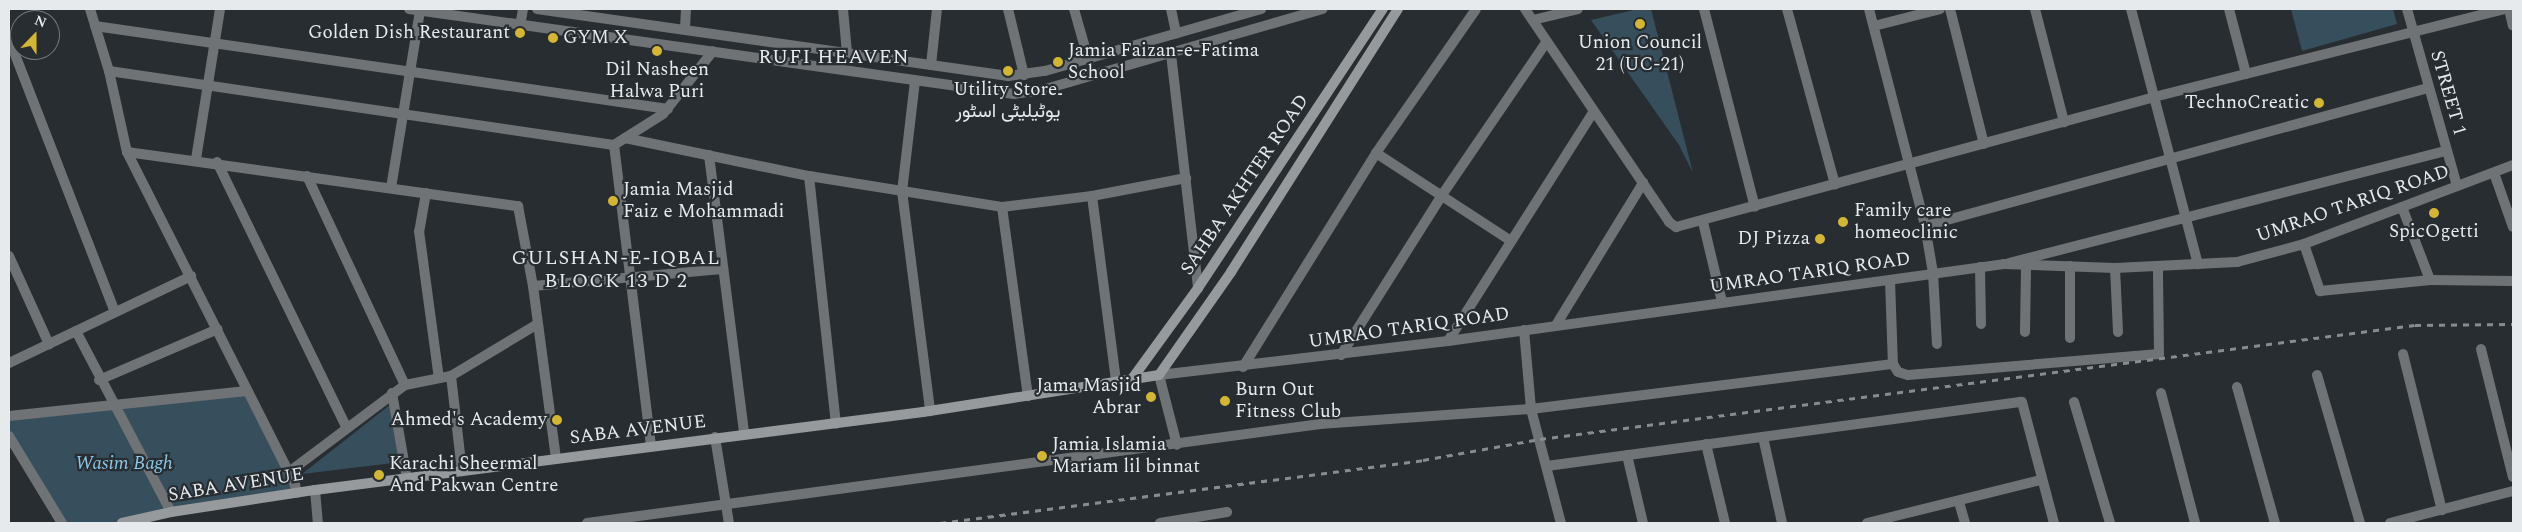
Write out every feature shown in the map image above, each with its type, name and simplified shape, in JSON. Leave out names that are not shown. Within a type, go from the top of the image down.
[{"type":"main road","name":"SAHBA AKHTER ROAD","points":[[1132,379],[1198,288],[1383,9]]},
{"type":"main road","name":"SAHBA AKHTER ROAD","points":[[1159,375],[1232,272],[1398,9]]},
{"type":"main road","points":[[1369,30],[1380,38]]},
{"type":"main road","name":"SABA AVENUE","points":[[122,523],[171,512],[315,490],[744,434],[836,424],[1159,375]]},
{"type":"street","points":[[90,9],[109,71],[127,152],[218,329],[247,391],[289,472],[297,493]]},
{"type":"street","points":[[196,159],[220,9]]},
{"type":"street","points":[[409,9],[540,29],[713,51],[1014,94],[1042,90],[1323,9]]},
{"type":"street","points":[[520,26],[523,9]]},
{"type":"street","points":[[540,29],[541,9],[685,28],[1008,76],[1024,75],[1261,9]]},
{"type":"street","points":[[685,28],[686,9]]},
{"type":"street","points":[[844,9],[847,53]]},
{"type":"street","points":[[931,65],[938,9]]},
{"type":"street","points":[[1008,9],[1024,75]]},
{"type":"street","points":[[1074,9],[1088,58]]},
{"type":"street","points":[[1171,9],[1176,33]]},
{"type":"street","points":[[1243,367],[1376,153],[1476,9]]},
{"type":"street","points":[[1525,9],[1669,222],[1676,227],[1703,222],[2154,97],[2413,34],[2505,9]]},
{"type":"street","points":[[1533,20],[1578,9]]},
{"type":"street","points":[[1704,9],[1755,207]]},
{"type":"street","points":[[1787,9],[1835,184]]},
{"type":"street","points":[[1869,9],[1925,226],[1933,273],[1937,344]]},
{"type":"street","points":[[1874,26],[1940,9]]},
{"type":"street","points":[[1950,9],[1984,144]]},
{"type":"street","points":[[2035,9],[2064,122]]},
{"type":"street","points":[[2131,9],[2198,264]]},
{"type":"street","points":[[2230,9],[2246,74]]},
{"type":"street","name":"STREET 1","points":[[2407,9],[2457,186]]},
{"type":"street","points":[[2509,9],[2513,26]]},
{"type":"street","points":[[391,188],[408,73],[420,10]]},
{"type":"street","points":[[95,26],[214,45],[668,109]]},
{"type":"street","points":[[9,39],[115,312]]},
{"type":"street","points":[[1341,355],[1442,194],[1547,40]]},
{"type":"street","points":[[109,71],[614,145],[668,109],[713,51]]},
{"type":"street","points":[[1171,54],[1198,288]]},
{"type":"street","points":[[915,81],[902,191],[930,411]]},
{"type":"street","points":[[1925,226],[2428,88]]},
{"type":"street","points":[[1448,341],[1594,111]]},
{"type":"street","points":[[625,138],[809,176],[1002,207],[1092,196],[1186,178]]},
{"type":"street","points":[[614,145],[628,279],[651,446]]},
{"type":"street","points":[[2004,264],[2446,151]]},
{"type":"street","points":[[127,152],[196,159],[518,206],[533,286],[536,325],[556,458]]},
{"type":"street","points":[[1376,153],[1442,194],[1511,241]]},
{"type":"street","points":[[709,155],[744,434]]},
{"type":"street","points":[[217,162],[347,428]]},
{"type":"street","name":"UMRAO TARIQ ROAD","points":[[1159,375],[1243,367],[1448,341],[2004,264],[2115,268],[2237,262],[2304,244],[2513,166]]},
{"type":"street","points":[[2494,173],[2513,226]]},
{"type":"street","points":[[307,176],[405,385]]},
{"type":"street","points":[[809,176],[836,424]]},
{"type":"street","points":[[1556,325],[1643,183]]},
{"type":"street","points":[[426,193],[419,231],[439,378]]},
{"type":"street","points":[[1092,196],[1116,382]]},
{"type":"street","points":[[1002,207],[1028,396]]},
{"type":"street","points":[[2402,207],[2430,280]]},
{"type":"street","points":[[1703,222],[1722,302]]},
{"type":"street","points":[[2304,244],[2320,291],[2430,280],[2513,281]]},
{"type":"street","points":[[9,256],[48,344]]},
{"type":"street","points":[[2025,332],[2026,265]]},
{"type":"street","points":[[2070,266],[2070,338]]},
{"type":"street","points":[[1890,280],[1893,364],[1898,372],[1908,375],[2159,354],[2158,266]]},
{"type":"street","points":[[1980,267],[1981,324]]},
{"type":"street","points":[[2115,268],[2118,332]]},
{"type":"street","points":[[533,286],[628,279],[722,269]]},
{"type":"street","points":[[9,363],[191,276]]},
{"type":"street","points":[[289,472],[405,385],[451,376],[536,325]]},
{"type":"street","points":[[100,380],[218,329]]},
{"type":"street","points":[[1524,330],[1531,409],[1560,523]]},
{"type":"street","points":[[76,331],[113,405],[171,512]]},
{"type":"street","points":[[2481,349],[2513,477]]},
{"type":"street","points":[[2403,354],[2442,510]]},
{"type":"street","points":[[587,523],[1177,445],[1320,424],[1531,409],[1893,364]]},
{"type":"street","points":[[1159,375],[1177,445]]},
{"type":"street","points":[[2317,375],[2360,523]]},
{"type":"street","points":[[451,376],[462,472]]},
{"type":"street","points":[[2237,386],[2275,523]]},
{"type":"street","points":[[9,416],[247,391]]},
{"type":"street","points":[[392,393],[407,479]]},
{"type":"street","points":[[2161,393],[2194,523]]},
{"type":"street","points":[[1547,466],[2022,402],[2054,523]]},
{"type":"street","points":[[2074,402],[2110,523]]},
{"type":"street","points":[[9,436],[62,523]]},
{"type":"street","points":[[1763,437],[1782,523]]},
{"type":"street","points":[[715,438],[730,523]]},
{"type":"street","points":[[1706,444],[1725,523]]},
{"type":"street","points":[[1627,455],[1643,523]]},
{"type":"street","points":[[1867,523],[1888,521],[2042,480]]},
{"type":"street","points":[[315,490],[318,523]]},
{"type":"street","points":[[2390,523],[2419,520],[2442,510],[2513,491]]},
{"type":"street","points":[[1959,502],[1965,523]]},
{"type":"street","points":[[1160,523],[1227,512]]},
{"type":"green space","points":[[1638,9],[1651,9],[1693,173],[1679,145],[1591,20]]},
{"type":"green space","points":[[2291,9],[2393,9],[2397,24],[2302,51]]},
{"type":"green space","name":"Wasim Bagh","points":[[247,391],[297,493],[132,523],[66,523],[9,436],[9,419]]},
{"type":"green space","points":[[391,404],[401,462],[302,474]]},
{"type":"railway","points":[[940,523],[1423,460],[1540,439],[2415,325],[2513,324]]},
{"type":"place","name":"Union Council 21 (UC-21)","points":[[1640,24]]},
{"type":"place","name":"Golden Dish Restaurant","points":[[520,33]]},
{"type":"place","name":"GYM X","points":[[553,38]]},
{"type":"place","name":"Dil Nasheen Halwa Puri","points":[[657,51]]},
{"type":"place","name":"Jamia Faizan-e-Fatima School","points":[[1058,62]]},
{"type":"place","name":"Utility Store۔ یوٹیلیٹی اسٹور","points":[[1008,71]]},
{"type":"place","name":"TechnoCreatic","points":[[2319,103]]},
{"type":"place","name":"Jamia Masjid Faiz e Mohammadi","points":[[613,201]]},
{"type":"place","name":"SpicOgetti","points":[[2434,213]]},
{"type":"place","name":"Family care homeoclinic","points":[[1843,222]]},
{"type":"place","name":"DJ Pizza","points":[[1820,239]]},
{"type":"place","name":"Jama Masjid Abrar","points":[[1151,397]]},
{"type":"place","name":"Burn Out Fitness Club","points":[[1225,401]]},
{"type":"place","name":"Ahmed's Academy","points":[[557,420]]},
{"type":"place","name":"Jamia Islamia Mariam lil binnat","points":[[1042,456]]},
{"type":"place","name":"Karachi Sheermal And Pakwan Centre","points":[[379,475]]},
{"type":"district","name":"RUFI HEAVEN","points":[[834,57]]},
{"type":"district","name":"GULSHAN-E-IQBAL BLOCK 13 D 2","points":[[616,270]]}]
